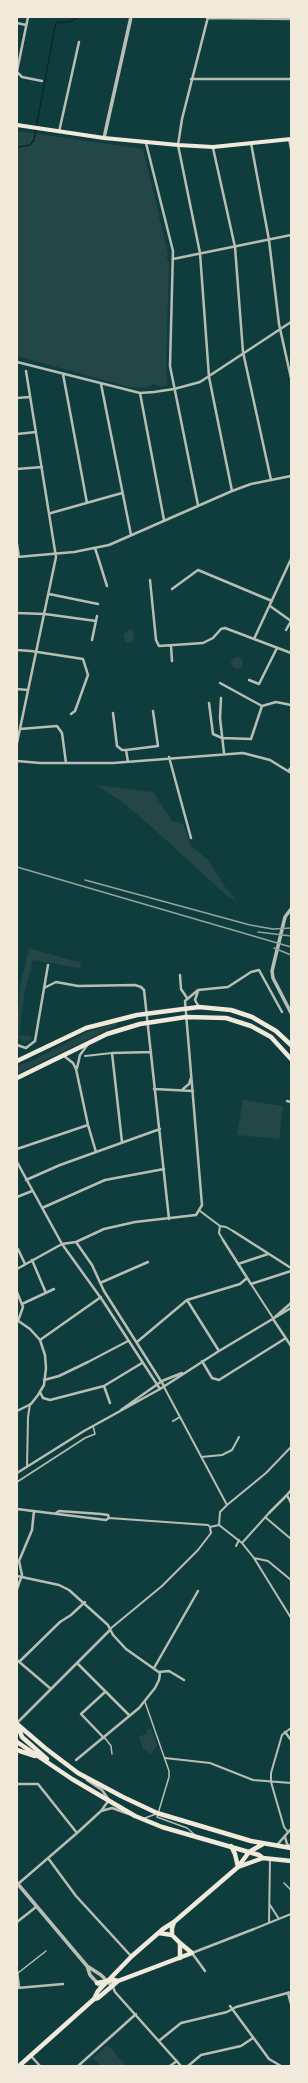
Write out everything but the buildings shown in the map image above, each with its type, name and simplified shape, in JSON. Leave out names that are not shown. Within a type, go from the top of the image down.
[{"type":"main road","points":[[17,125],[146,144],[213,147],[290,139]]},
{"type":"main road","points":[[17,1061],[86,1028],[125,1017],[146,1013],[199,1007],[231,1010],[252,1017],[276,1031],[291,1045]]},
{"type":"main road","points":[[17,1078],[90,1041],[126,1028],[186,1017],[226,1018],[251,1026],[271,1037],[291,1059]]},
{"type":"main road","points":[[17,1724],[22,1737],[62,1772]]},
{"type":"main road","points":[[17,1724],[78,1773],[157,1813],[263,1844],[291,1848]]},
{"type":"main road","points":[[19,1743],[62,1772],[135,1816],[199,1838],[231,1846],[263,1858],[291,1861]]},
{"type":"main road","points":[[17,1750],[46,1761]]},
{"type":"main road","points":[[19,2066],[94,1998],[101,1987],[132,1956],[173,1925],[238,1867],[249,1852],[263,1844]]},
{"type":"main road","points":[[231,1846],[235,1854],[238,1867]]},
{"type":"main road","points":[[238,1867],[263,1858]]},
{"type":"main road","points":[[172,1935],[173,1925]]},
{"type":"main road","points":[[94,1998],[98,1998],[118,1981],[192,1953],[172,1935],[161,1933]]},
{"type":"main road","points":[[180,1943],[180,1958]]},
{"type":"main road","points":[[119,1969],[120,1974],[124,1979]]},
{"type":"main road","points":[[107,1990],[108,1980]]},
{"type":"main road","points":[[97,1983],[108,1980],[118,1981]]},
{"type":"street","points":[[28,17],[17,72],[22,77],[42,81]]},
{"type":"street","points":[[104,138],[131,17]]},
{"type":"street","points":[[232,491],[209,377],[200,253],[178,145],[191,79],[207,17],[291,19]]},
{"type":"street","points":[[17,23],[26,25]]},
{"type":"street","points":[[58,132],[79,42]]},
{"type":"street","points":[[191,79],[291,79]]},
{"type":"street","points":[[290,139],[291,149]]},
{"type":"street","points":[[251,143],[269,240],[280,327],[291,378]]},
{"type":"street","points":[[146,144],[173,251],[170,366],[198,505]]},
{"type":"street","points":[[213,147],[235,247],[243,352],[271,480]]},
{"type":"street","points":[[173,259],[291,235]]},
{"type":"street","points":[[17,362],[140,393],[174,389],[200,382],[209,377],[280,327],[291,322]]},
{"type":"street","points":[[17,743],[45,614],[56,554],[25,364]]},
{"type":"street","points":[[63,374],[87,503]]},
{"type":"street","points":[[101,384],[131,535]]},
{"type":"street","points":[[140,393],[164,520]]},
{"type":"street","points":[[17,398],[30,397]]},
{"type":"street","points":[[17,434],[36,432]]},
{"type":"street","points":[[17,469],[42,467]]},
{"type":"street","points":[[17,544],[18,557],[56,554],[95,548],[131,535],[198,505],[251,484],[291,476]]},
{"type":"street","points":[[50,513],[122,493]]},
{"type":"street","points":[[95,548],[107,586]]},
{"type":"street","points":[[254,639],[291,559]]},
{"type":"street","points":[[172,588],[198,570],[272,601]]},
{"type":"street","points":[[150,580],[156,642],[162,646],[208,641],[221,629],[229,628],[291,653]]},
{"type":"street","points":[[49,594],[98,604]]},
{"type":"street","points":[[270,606],[291,621],[286,630]]},
{"type":"street","points":[[17,613],[45,614],[96,621]]},
{"type":"street","points":[[92,640],[97,616]]},
{"type":"street","points":[[171,646],[172,661]]},
{"type":"street","points":[[250,680],[260,684],[277,648]]},
{"type":"street","points":[[17,650],[83,660],[88,675],[75,711],[71,714]]},
{"type":"street","points":[[220,684],[262,706],[276,702],[291,706]]},
{"type":"street","points":[[17,689],[28,690]]},
{"type":"street","points":[[221,698],[220,718],[224,753]]},
{"type":"street","points":[[209,703],[213,734],[222,738],[251,739],[262,706]]},
{"type":"street","points":[[112,713],[117,746],[122,750],[126,750],[158,746],[152,711]]},
{"type":"street","points":[[20,729],[57,726],[62,733],[66,763]]},
{"type":"street","points":[[126,750],[128,762]]},
{"type":"street","points":[[17,761],[66,763],[128,762],[224,753],[252,754],[270,760],[290,772],[291,768]]},
{"type":"street","points":[[169,758],[191,838]]},
{"type":"street","points":[[291,909],[285,917],[273,966],[273,978],[291,1013]]},
{"type":"street","points":[[17,1045],[26,1048],[35,1041],[48,965]]},
{"type":"street","points":[[17,1269],[62,1244],[76,1242],[110,1227],[134,1222],[192,1216],[200,1211],[202,1205],[192,1075],[184,1009],[187,998],[198,990],[228,986],[251,972],[259,970],[282,1012]]},
{"type":"street","points":[[180,975],[181,990],[187,998]]},
{"type":"street","points":[[44,988],[56,982],[78,986],[135,985],[141,986],[144,990],[169,1219]]},
{"type":"street","points":[[198,990],[196,1000],[199,1007]]},
{"type":"street","points":[[76,1069],[80,1055],[90,1041]]},
{"type":"street","points":[[284,1051],[291,1045]]},
{"type":"street","points":[[85,1056],[112,1052],[151,1052]]},
{"type":"street","points":[[112,1052],[122,1142]]},
{"type":"street","points":[[63,1055],[68,1057],[76,1069],[88,1125],[96,1152]]},
{"type":"street","points":[[182,1090],[189,1084],[192,1075]]},
{"type":"street","points":[[154,1088],[190,1092],[193,1091]]},
{"type":"street","points":[[287,1101],[291,1102]]},
{"type":"street","points":[[17,1148],[88,1125]]},
{"type":"street","points":[[26,1180],[122,1142],[160,1129]]},
{"type":"street","points":[[17,1162],[62,1244],[100,1297],[160,1389]]},
{"type":"street","points":[[42,1208],[105,1180],[164,1169]]},
{"type":"street","points":[[17,1197],[32,1191]]},
{"type":"street","points":[[200,1211],[220,1226],[226,1227],[233,1231],[291,1269]]},
{"type":"street","points":[[220,1226],[218,1233],[291,1346]]},
{"type":"street","points":[[76,1242],[92,1265],[100,1283],[162,1381],[226,1505]]},
{"type":"street","points":[[18,1250],[25,1264]]},
{"type":"street","points":[[238,1264],[268,1254]]},
{"type":"street","points":[[32,1260],[46,1293]]},
{"type":"street","points":[[100,1283],[148,1262]]},
{"type":"street","points":[[251,1284],[291,1269]]},
{"type":"street","points":[[138,1342],[187,1300],[240,1284],[247,1278]]},
{"type":"street","points":[[22,1304],[54,1289]]},
{"type":"street","points":[[17,1292],[22,1304],[17,1320],[30,1329],[40,1340],[45,1355],[46,1368],[40,1392],[31,1404],[28,1417],[27,1467]]},
{"type":"street","points":[[40,1340],[100,1297]]},
{"type":"street","points":[[187,1300],[219,1350]]},
{"type":"street","points":[[273,1319],[280,1311],[291,1303]]},
{"type":"street","points":[[119,1411],[162,1381],[182,1373],[291,1308]]},
{"type":"street","points":[[202,1361],[212,1378],[219,1380],[286,1338]]},
{"type":"street","points":[[44,1380],[59,1376],[128,1341]]},
{"type":"street","points":[[40,1392],[43,1398],[50,1400],[104,1386],[142,1363]]},
{"type":"street","points":[[18,1474],[93,1426],[179,1378],[182,1373]]},
{"type":"street","points":[[104,1386],[110,1403]]},
{"type":"street","points":[[17,1411],[31,1404]]},
{"type":"street","points":[[173,1421],[180,1417]]},
{"type":"street","points":[[201,1457],[222,1455],[232,1450],[239,1438]]},
{"type":"street","points":[[219,1525],[220,1512],[226,1505],[266,1473],[291,1447]]},
{"type":"street","points":[[242,1543],[291,1490]]},
{"type":"street","points":[[287,1495],[291,1503]]},
{"type":"street","points":[[17,1509],[56,1513],[59,1511],[101,1514],[108,1515],[109,1518],[208,1525],[210,1527],[219,1525],[239,1540],[254,1558],[291,1618]]},
{"type":"street","points":[[17,1589],[22,1577],[19,1561],[32,1530],[34,1511]]},
{"type":"street","points":[[267,1515],[291,1539]]},
{"type":"street","points":[[17,1724],[110,1630],[162,1586],[198,1550],[211,1534],[210,1527]]},
{"type":"street","points":[[236,1546],[239,1540]]},
{"type":"street","points":[[254,1558],[268,1561],[291,1580]]},
{"type":"street","points":[[17,1576],[64,1586],[85,1602],[108,1625],[110,1630],[130,1652],[159,1672],[160,1680],[145,1702],[76,1760]]},
{"type":"street","points":[[154,1668],[187,1607],[198,1591]]},
{"type":"street","points":[[51,1689],[18,1661],[60,1622],[71,1616],[85,1602]]},
{"type":"street","points":[[77,1663],[129,1715]]},
{"type":"street","points":[[159,1672],[169,1671],[184,1680]]},
{"type":"street","points":[[104,1738],[81,1714],[105,1692]]},
{"type":"street","points":[[288,1832],[284,1827],[271,1782],[272,1765],[282,1735],[291,1728]]},
{"type":"street","points":[[285,1732],[291,1740]]},
{"type":"street","points":[[165,1758],[210,1763],[253,1780],[291,1783]]},
{"type":"street","points":[[78,1773],[102,1790],[110,1800],[101,1811],[77,1833],[17,1883],[86,1966],[90,1975],[101,1987]]},
{"type":"street","points":[[17,1784],[38,1784],[77,1833]]},
{"type":"street","points":[[101,1811],[112,1808],[135,1816]]},
{"type":"street","points":[[275,1846],[291,1829]]},
{"type":"street","points":[[285,1836],[287,1844],[291,1848]]},
{"type":"street","points":[[48,1858],[73,1889],[76,1896],[132,1956]]},
{"type":"street","points":[[269,1923],[270,1859]]},
{"type":"street","points":[[269,1904],[279,1919]]},
{"type":"street","points":[[17,1922],[36,1907]]},
{"type":"street","points":[[205,1971],[192,1953],[291,1914]]},
{"type":"street","points":[[86,1966],[108,1980],[115,1992],[160,2040],[181,2066]]},
{"type":"street","points":[[18,1972],[18,1988],[63,1984]]},
{"type":"street","points":[[160,2040],[180,2024],[227,2012],[232,2009],[289,1993],[291,2004]]},
{"type":"street","points":[[230,2006],[269,2059],[275,2065],[281,2066]]},
{"type":"street","points":[[78,2066],[136,2014]]},
{"type":"street","points":[[188,2066],[201,2055],[241,2046],[253,2038]]},
{"type":"street","points":[[31,2056],[40,2066]]},
{"type":"street","points":[[170,2066],[177,2060]]},
{"type":"lane","points":[[17,1482],[85,1438],[95,1434],[93,1426]]},
{"type":"lane","points":[[145,1702],[165,1758],[169,1777],[157,1817],[187,1828],[199,1838]]},
{"type":"lane","points":[[104,1738],[111,1746],[112,1754]]},
{"type":"lane","points":[[142,1818],[157,1813]]},
{"type":"lane","points":[[284,1883],[291,1890]]},
{"type":"lane","points":[[18,1972],[46,1951]]},
{"type":"shaded area","points":[[17,131],[143,149],[168,254],[167,385],[160,387],[153,384],[146,388],[129,387],[17,356]]},
{"type":"shaded area","points":[[129,629],[133,630],[134,637],[129,643],[125,642],[124,635]]},
{"type":"shaded area","points":[[235,657],[239,657],[243,663],[239,669],[235,669],[231,665],[231,661]]},
{"type":"shaded area","points":[[96,785],[153,792],[172,821],[183,824],[191,846],[208,860],[225,887],[237,901],[227,896],[121,801]]},
{"type":"shaded area","points":[[29,948],[81,963],[80,968],[33,960],[25,990],[19,1035],[32,1036],[31,1040],[24,1042],[17,1038],[17,1030],[20,986]]},
{"type":"shaded area","points":[[117,1022],[117,1025],[17,1074],[17,1066],[29,1062],[88,1032]]},
{"type":"shaded area","points":[[243,1100],[283,1106],[279,1139],[237,1135]]},
{"type":"shaded area","points":[[151,1728],[157,1746],[150,1754],[143,1749],[139,1737],[147,1733],[146,1730]]},
{"type":"shaded area","points":[[106,2046],[109,2046],[126,2066],[100,2066],[93,2058]]},
{"type":"waterway","points":[[17,147],[30,145],[34,140],[55,26],[57,22],[69,22],[79,17]]},
{"type":"railway","points":[[17,867],[291,947]]},
{"type":"railway","points":[[85,880],[250,925],[273,929],[291,928]]},
{"type":"railway","points":[[258,932],[291,936]]},
{"type":"railway","points":[[274,948],[291,955]]}]
